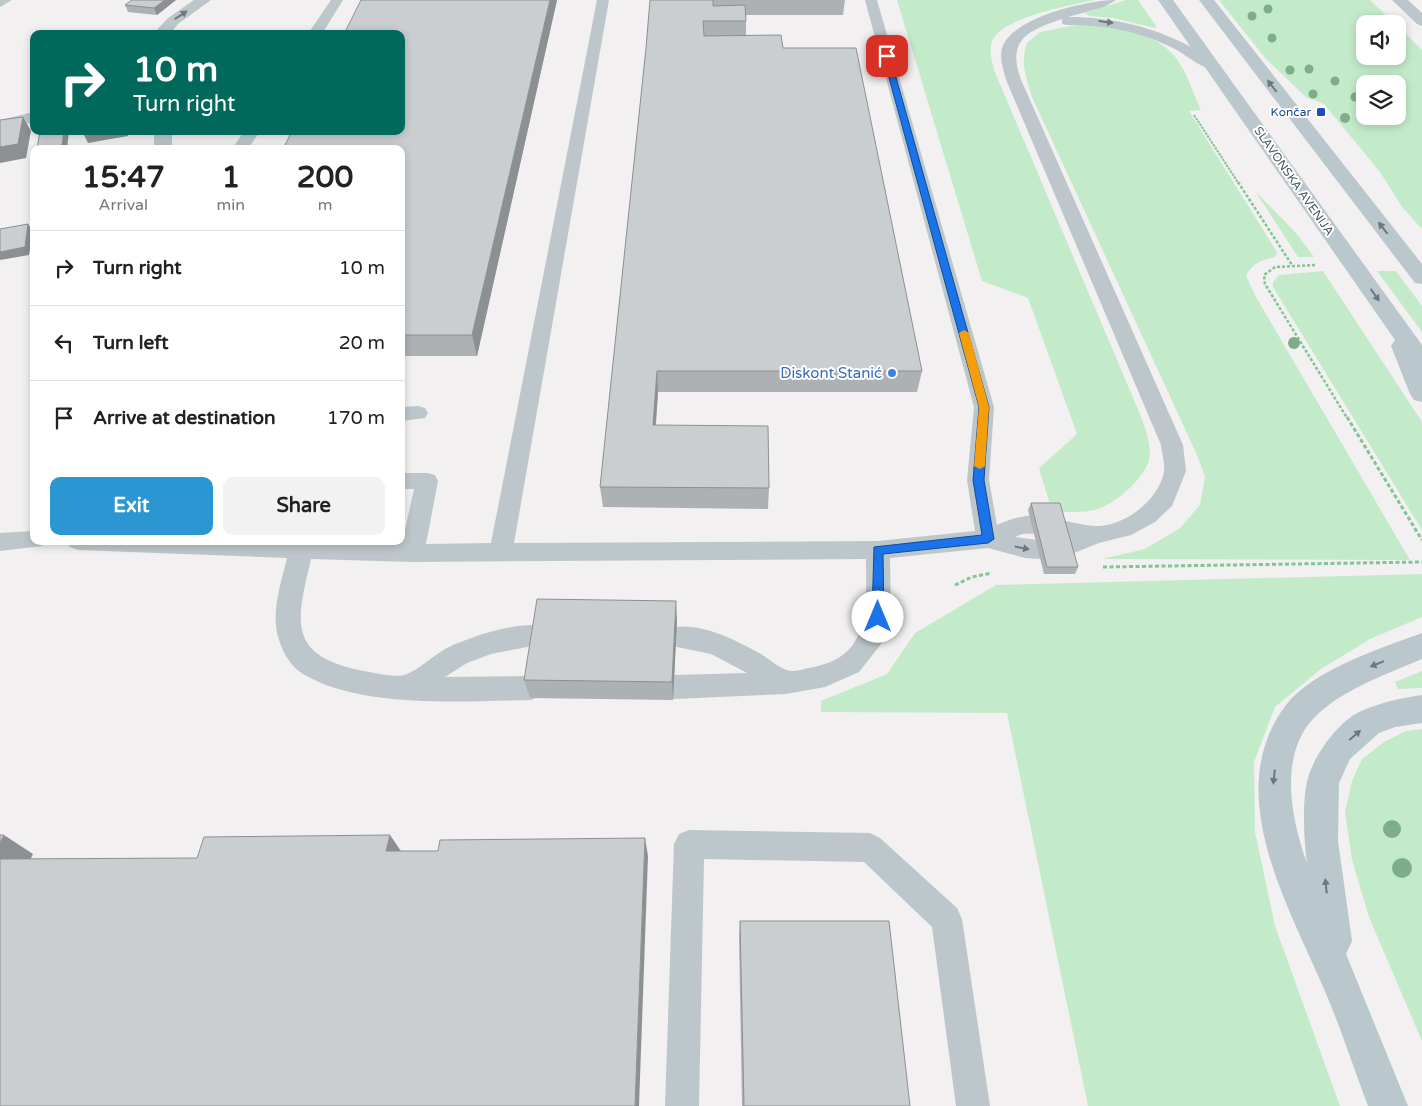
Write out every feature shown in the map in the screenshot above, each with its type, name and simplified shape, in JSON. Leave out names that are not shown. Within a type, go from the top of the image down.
[{"type":"main road","name":"SLAVONSKA AVENIJA","points":[[1165,0],[1422,362]]},
{"type":"main road","points":[[1206,0],[1422,278]]},
{"type":"main road","points":[[1396,325],[1407,360],[1422,394]]},
{"type":"main road","points":[[1388,1106],[1342,986],[1286,857],[1276,822],[1273,779],[1280,743],[1298,714],[1330,687],[1367,668],[1422,646]]},
{"type":"main road","points":[[1342,986],[1328,903],[1321,841],[1323,782],[1339,749],[1368,723],[1395,713],[1422,710]]},
{"type":"street","points":[[0,3],[5,0]]},
{"type":"street","points":[[164,30],[172,21],[204,0]]},
{"type":"street","points":[[1399,0],[1422,21]]},
{"type":"street","points":[[0,126],[30,118]]},
{"type":"lane","points":[[318,30],[337,0]]},
{"type":"lane","points":[[501,551],[603,0]]},
{"type":"lane","points":[[871,0],[984,407],[978,480],[988,539]]},
{"type":"lane","points":[[190,545],[412,553],[878,550],[988,539],[1025,549],[1057,551],[1095,534],[1123,529],[1147,516],[1164,500],[1175,471],[1172,445],[1011,72],[1008,58],[1009,46],[1015,37],[1040,22],[1110,0]]},
{"type":"lane","points":[[1040,22],[1100,22],[1124,25],[1170,40],[1213,66]]},
{"type":"lane","points":[[405,481],[427,481],[412,553]]},
{"type":"lane","points":[[0,542],[30,539]]},
{"type":"lane","points":[[301,549],[292,589],[289,623],[295,650],[314,669],[344,680],[373,685],[531,688]]},
{"type":"lane","points":[[674,687],[786,683],[825,676],[850,664],[872,639],[878,617],[878,550]]},
{"type":"lane","points":[[408,687],[458,656],[482,646],[539,635]]},
{"type":"lane","points":[[676,637],[694,638],[710,642],[729,650],[786,683]]},
{"type":"lane","points":[[682,1106],[688,844],[870,848],[946,919],[973,1106]]},
{"type":"path","points":[[1194,115],[1292,264]]},
{"type":"path","points":[[1318,264],[1292,264],[1275,267],[1264,275],[1265,284],[1422,540]]},
{"type":"path","points":[[1100,567],[1422,562]]},
{"type":"path","points":[[955,585],[972,577],[995,572]]},
{"type":"green space","points":[[897,0],[1094,0],[1039,13],[1011,24],[1000,31],[993,39],[991,58],[994,70],[1148,436],[1150,453],[1147,466],[1143,472],[1125,492],[1099,509],[1079,512],[1052,511],[1039,468],[1077,434],[1028,298],[982,281]]},
{"type":"green space","points":[[1126,0],[1138,0],[1156,26],[1155,28],[1113,18],[1089,16],[1085,13]]},
{"type":"green space","points":[[1219,0],[1370,0],[1386,15],[1356,15],[1356,65],[1406,65],[1406,34],[1422,50],[1422,229],[1402,207],[1380,172],[1324,104],[1306,97],[1266,59]]},
{"type":"green space","points":[[1081,24],[1119,29],[1145,36],[1167,49],[1180,64],[1201,110],[1189,111],[1277,252],[1275,257],[1254,265],[1246,276],[1256,297],[1410,560],[1102,559],[1145,549],[1180,528],[1200,505],[1205,477],[1197,455],[1032,97],[1028,83],[1024,64],[1027,43],[1040,32]]},
{"type":"green space","points":[[1255,191],[1296,233],[1314,257],[1298,257]]},
{"type":"green space","points":[[1323,271],[1422,422],[1422,530],[1273,287],[1273,282],[1279,275]]},
{"type":"green space","points":[[1377,271],[1396,271],[1422,306],[1422,332]]},
{"type":"green space","points":[[1422,574],[1422,617],[1370,639],[1321,669],[1275,707],[1254,762],[1255,832],[1275,926],[1340,1106],[1088,1106],[1007,713],[821,712],[821,701],[887,674],[915,633],[996,585]]},
{"type":"green space","points":[[1422,671],[1422,688],[1398,689],[1395,682]]},
{"type":"green space","points":[[1422,729],[1422,1041],[1369,917],[1352,860],[1345,812],[1352,781],[1362,759],[1384,742],[1406,731]]},
{"type":"building","points":[[132,0],[165,0],[154,8],[125,5]]},
{"type":"building","points":[[361,0],[550,0],[472,335],[405,335],[405,145],[285,145],[290,135],[405,135],[405,30],[346,30]]},
{"type":"building","points":[[650,0],[713,0],[713,6],[745,5],[746,21],[703,21],[704,36],[781,35],[783,48],[856,48],[922,371],[657,371],[653,425],[768,426],[769,488],[600,487]]},
{"type":"building","points":[[23,117],[18,144],[0,147],[0,120]]},
{"type":"building","points":[[39,135],[63,135],[62,145],[38,145]]},
{"type":"building","points":[[28,224],[25,247],[0,252],[0,229]]},
{"type":"building","points":[[1031,503],[1060,503],[1078,567],[1047,567]]},
{"type":"building","points":[[537,599],[676,601],[672,682],[524,680]]},
{"type":"building","points":[[0,835],[4,835],[0,843]]},
{"type":"building","points":[[390,835],[386,851],[438,851],[440,840],[645,838],[635,1106],[0,1106],[0,859],[197,858],[204,837]]},
{"type":"building","points":[[740,921],[889,921],[910,1106],[744,1106]]},
{"type":"slow traffic","points":[[964,333],[984,407],[980,466]]},
{"type":"place","name":"Končar","points":[[1321,112]]},
{"type":"place","name":"Diskont Stanić","points":[[892,373]]},
{"type":"route","points":[[878,617],[878,550],[988,539],[978,480],[984,407],[887,56]]}]
